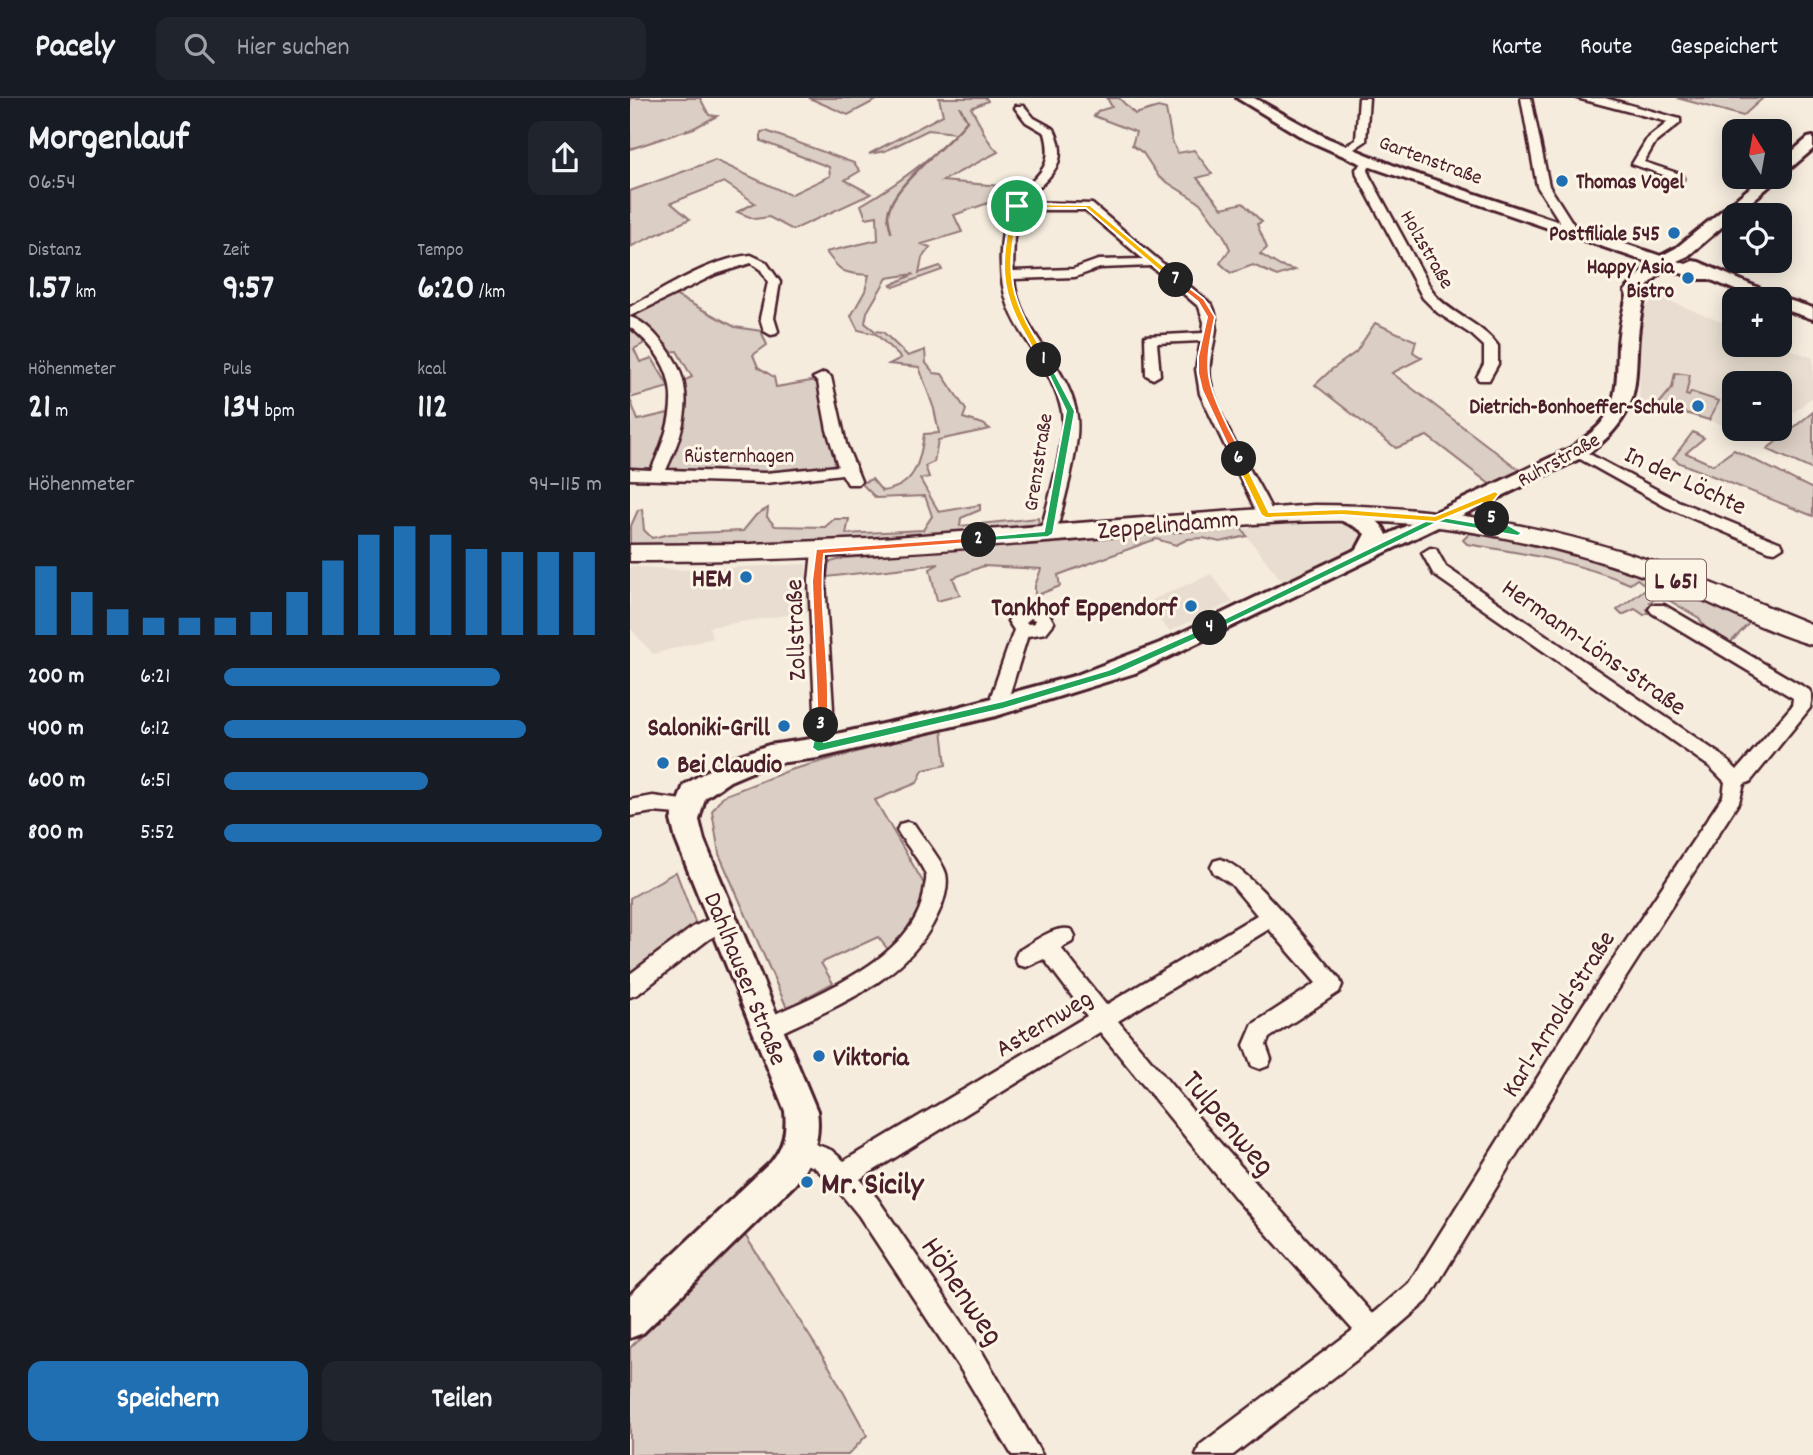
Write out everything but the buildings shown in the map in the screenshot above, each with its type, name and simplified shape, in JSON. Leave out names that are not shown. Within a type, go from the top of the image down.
[{"type":"main road","name":"Zeppelindamm","points":[[630,553],[820,551],[1266,515],[1342,512],[1436,519],[1518,533],[1629,562],[1813,636]]},
{"type":"street","name":"Gartenstraße","points":[[1244,98],[1368,161],[1544,222],[1673,259],[1741,287]]},
{"type":"street","points":[[1344,151],[1361,141],[1364,98]]},
{"type":"street","points":[[1526,98],[1540,177],[1547,196],[1571,230]]},
{"type":"street","points":[[1582,98],[1605,101],[1676,121],[1651,141],[1639,164]]},
{"type":"street","points":[[1017,206],[1048,176],[1053,166],[1054,148],[1049,131],[1025,115],[1027,104]]},
{"type":"street","points":[[1792,159],[1813,141]]},
{"type":"street","points":[[1625,160],[1679,177]]},
{"type":"street","name":"Holzstraße","points":[[1368,161],[1362,169],[1363,174],[1428,295],[1442,311],[1482,336],[1491,346],[1491,364],[1484,377]]},
{"type":"street","name":"Ruhrstraße","points":[[689,807],[737,778],[801,757],[818,748],[1070,687],[1147,658],[1436,519],[1495,494],[1578,452],[1608,430],[1621,411],[1626,388],[1627,338],[1636,296],[1644,292],[1673,259],[1758,189]]},
{"type":"street","points":[[1017,206],[1088,206],[1209,310],[1211,317],[1202,357],[1206,390],[1266,515]]},
{"type":"street","name":"Grenzstraße","points":[[1017,206],[1009,237],[1006,275],[1017,315],[1059,385],[1070,411],[1048,534]]},
{"type":"street","points":[[1544,222],[1560,215]]},
{"type":"street","points":[[630,312],[741,259],[752,259],[771,275],[774,290],[767,318],[771,331]]},
{"type":"street","points":[[1006,275],[1075,273],[1098,264],[1156,262]]},
{"type":"street","points":[[1792,306],[1813,314]]},
{"type":"street","points":[[630,321],[662,349],[680,386],[680,415],[675,435],[657,474]]},
{"type":"street","points":[[1153,374],[1150,339],[1208,337]]},
{"type":"street","name":"Rüsternhagen","points":[[630,474],[786,477],[850,475],[832,423],[824,377],[820,377]]},
{"type":"street","name":"In der Löchte","points":[[1578,452],[1672,504],[1775,547]]},
{"type":"street","name":"Ruhrstraße","points":[[1495,494],[1486,504],[1488,512],[1493,519],[1518,533]]},
{"type":"street","points":[[1342,512],[1367,523],[1376,533],[1376,541],[1365,554]]},
{"type":"street","name":"Zollstraße","points":[[818,748],[824,709],[817,581],[820,551]]},
{"type":"street","name":"Hermann-Löns-Straße","points":[[1430,553],[1440,571],[1717,762],[1735,780]]},
{"type":"street","name":"Karl-Arnold-Straße","points":[[1210,1455],[1372,1332],[1418,1292],[1449,1246],[1591,1012],[1728,803],[1735,788],[1735,780],[1744,776],[1801,708],[1803,695],[1658,610]]},
{"type":"street","points":[[1003,705],[1000,696],[1017,638],[1023,630]]},
{"type":"street","points":[[630,808],[653,804],[689,807]]},
{"type":"street","name":"Dahlhauser Straße","points":[[689,807],[685,820],[690,840],[801,1111],[803,1127],[799,1150]]},
{"type":"street","points":[[768,1028],[835,995],[888,964],[921,930],[932,906],[936,875],[907,830]]},
{"type":"street","points":[[1221,867],[1238,877],[1331,985],[1261,1031],[1255,1045],[1260,1059]]},
{"type":"street","name":"Asternweg","points":[[842,1176],[1273,916]]},
{"type":"street","points":[[630,987],[701,933],[722,922]]},
{"type":"street","name":"Tulpenweg","points":[[1046,946],[1222,1166],[1372,1332]]},
{"type":"street","points":[[630,1320],[681,1268],[769,1187],[790,1165],[799,1150]]},
{"type":"street","name":"Höhenweg","points":[[799,1150],[822,1158],[842,1176],[878,1221],[948,1326],[1028,1455]]},
{"type":"shaded area","points":[[630,98],[700,98],[709,115],[717,116],[694,128],[630,149]]},
{"type":"shaded area","points":[[809,98],[880,98],[848,115]]},
{"type":"shaded area","points":[[939,98],[986,98],[988,101],[971,108],[998,152],[942,181],[1025,188],[1016,197],[1005,197],[954,215],[962,232],[922,244],[930,247],[922,258],[919,273],[940,266],[942,270],[894,287],[891,285],[914,274],[887,278],[867,312],[865,323],[875,331],[883,332],[908,356],[925,350],[926,363],[934,373],[942,374],[966,410],[963,418],[990,429],[938,440],[934,462],[925,466],[929,477],[920,479],[939,512],[980,505],[980,510],[961,518],[960,526],[1038,518],[1039,525],[784,543],[630,545],[630,528],[638,510],[642,509],[644,530],[652,538],[670,534],[743,531],[756,515],[768,508],[767,517],[775,526],[825,527],[834,519],[849,519],[846,534],[923,530],[932,516],[925,496],[876,498],[861,483],[872,479],[882,491],[902,485],[908,479],[917,464],[924,434],[939,433],[934,409],[919,367],[889,364],[901,358],[876,334],[858,330],[851,316],[865,291],[869,275],[843,271],[826,252],[878,240],[877,216],[866,218],[861,205],[911,172],[956,133],[928,130],[885,151],[869,154],[943,115]]},
{"type":"shaded area","points":[[1107,98],[1119,98],[1135,114],[1158,107],[1166,109],[1172,141],[1178,153],[1194,150],[1212,174],[1197,178],[1222,208],[1243,203],[1262,222],[1257,224],[1267,248],[1260,254],[1280,266],[1295,270],[1277,276],[1253,265],[1231,273],[1220,263],[1230,249],[1223,234],[1200,203],[1159,177],[1143,153],[1132,145],[1136,132],[1094,116],[1098,111],[1112,107]]},
{"type":"shaded area","points":[[1677,98],[1763,98],[1743,116]]},
{"type":"shaded area","points":[[766,131],[854,163],[860,171],[845,180],[871,194],[793,230],[769,217],[755,219],[737,212],[755,203],[724,182],[671,203],[690,219],[630,247],[630,191],[715,160],[790,195],[830,176],[829,167],[761,141],[761,132]]},
{"type":"shaded area","points":[[673,294],[735,327],[761,331],[767,345],[753,355],[758,367],[774,377],[776,387],[817,380],[835,457],[834,464],[820,469],[779,473],[668,470],[667,465],[684,414],[683,381],[692,377],[677,351],[669,352],[656,335],[631,315]]},
{"type":"shaded area","points":[[1657,296],[1722,322],[1722,357],[1792,357],[1792,350],[1813,358],[1813,397],[1792,414],[1792,371],[1722,371],[1722,424],[1639,400],[1642,318],[1647,306]]},
{"type":"shaded area","points":[[1375,323],[1416,341],[1413,352],[1422,358],[1392,373],[1521,471],[1491,485],[1427,436],[1396,448],[1315,385],[1356,352]]},
{"type":"shaded area","points":[[630,327],[643,338],[643,344],[634,349],[640,362],[652,358],[669,387],[630,398]]},
{"type":"shaded area","points":[[1675,373],[1690,375],[1686,395],[1689,396],[1691,392],[1719,401],[1709,420],[1658,405],[1672,388]]},
{"type":"shaded area","points":[[630,399],[638,420],[673,412],[654,463],[649,468],[630,469]]},
{"type":"shaded area","points":[[1813,412],[1813,470],[1767,449],[1777,441],[1792,441],[1792,429]]},
{"type":"shaded area","points":[[1693,432],[1704,438],[1686,453],[1713,465],[1734,450],[1813,489],[1813,516],[1680,463],[1673,458]]},
{"type":"shaded area","points":[[1239,525],[1247,536],[1220,542],[1203,538],[1188,539],[1176,545],[1156,539],[1058,575],[1060,586],[1035,596],[1035,586],[1041,569],[983,566],[953,578],[960,595],[937,601],[930,569],[939,564],[827,577],[827,563],[845,558]]},
{"type":"shaded area","points":[[1281,525],[1348,525],[1367,537],[1359,544],[1282,581],[1241,529]]},
{"type":"shaded area","points":[[1470,533],[1543,546],[1614,566],[1752,620],[1731,642],[1730,649],[1710,636],[1699,618],[1660,595],[1650,602],[1657,607],[1644,615],[1635,609],[1622,615],[1617,610],[1648,587],[1637,579],[1630,584],[1570,564],[1467,544],[1463,540]]},
{"type":"shaded area","points":[[806,564],[807,612],[709,627],[713,638],[653,654],[630,628],[630,566],[680,570]]},
{"type":"shaded area","points":[[1211,574],[1233,602],[1170,631],[1143,604]]},
{"type":"shaded area","points":[[942,729],[946,765],[923,770],[917,783],[875,800],[930,894],[914,926],[890,952],[878,937],[821,963],[833,983],[787,1008],[719,854],[712,811],[723,796],[790,770]]},
{"type":"shaded area","points":[[676,872],[695,922],[693,929],[630,976],[630,898]]},
{"type":"shaded area","points":[[743,1232],[830,1368],[867,1435],[848,1455],[630,1455],[630,1348]]},
{"type":"waterway","points":[[891,232],[888,215],[891,204],[909,179],[967,121],[960,107]]},
{"type":"place","name":"Thomas Vogel","points":[[1562,181]]},
{"type":"place","name":"Postfiliale 545","points":[[1674,233]]},
{"type":"place","name":"Happy Asia Bistro","points":[[1688,278]]},
{"type":"place","name":"Dietrich-Bonhoeffer-Schule","points":[[1698,406]]},
{"type":"place","name":"HEM","points":[[746,577]]},
{"type":"place","name":"Tankhof Eppendorf","points":[[1191,606]]},
{"type":"place","name":"Saloniki-Grill","points":[[784,726]]},
{"type":"place","name":"Bei Claudio","points":[[663,763]]},
{"type":"place","name":"Viktoria","points":[[819,1056]]},
{"type":"place","name":"Mr. Sicily","points":[[807,1182]]},
{"type":"route","points":[[1017,206],[1009,237],[1007,282],[1017,315],[1059,385],[1070,411],[1048,534],[820,551],[817,581],[824,709],[818,748],[1032,698],[1112,673],[1168,649],[1436,519],[1518,533],[1493,519],[1488,512],[1486,504],[1495,494],[1436,519],[1342,512],[1266,515],[1206,390],[1202,357],[1211,317],[1205,305],[1088,206],[1017,206]]}]
